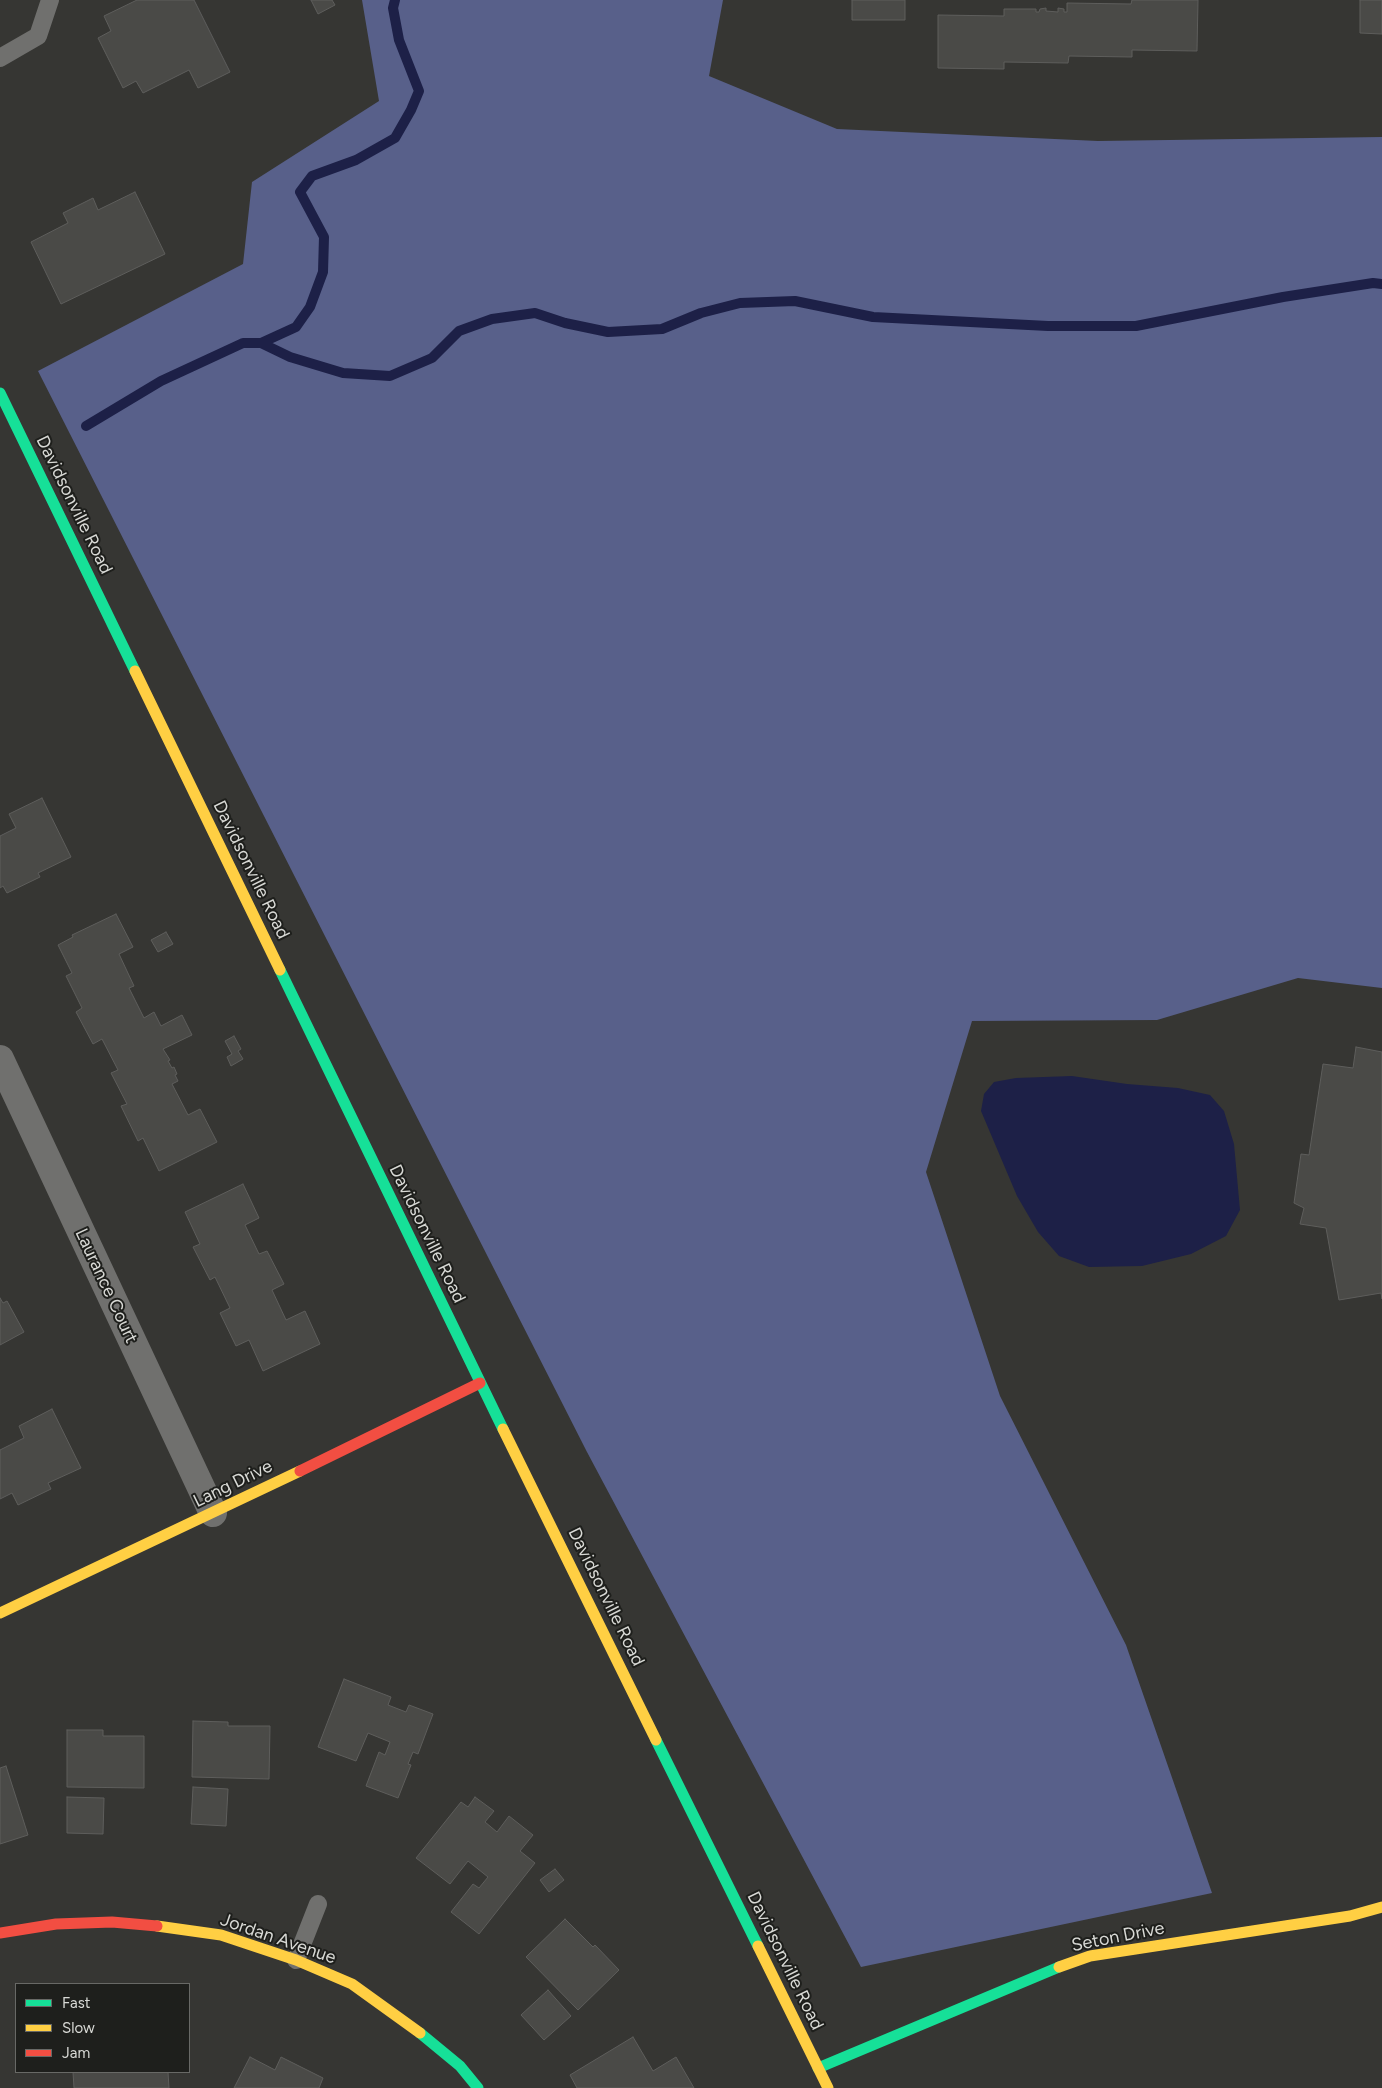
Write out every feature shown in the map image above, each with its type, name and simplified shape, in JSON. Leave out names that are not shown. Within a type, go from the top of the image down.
[{"type":"main road","name":"Davidsonville Road","points":[[0,393],[480,1383],[828,2088]]},
{"type":"main road","name":"Lang Drive","points":[[0,1613],[213,1513],[480,1383]]},
{"type":"main road","name":"Seton Drive","points":[[818,2068],[1030,1978],[1090,1956],[1350,1916],[1382,1907]]},
{"type":"main road","name":"Jordan Avenue","points":[[0,1934],[56,1924],[112,1922],[161,1926],[222,1935],[296,1960],[352,1984],[405,2021],[460,2066],[478,2088]]},
{"type":"street","name":"Laurance Court","points":[[0,1059],[213,1513]]},
{"type":"lane","points":[[0,58],[38,36],[50,0]]},
{"type":"lane","points":[[296,1960],[318,1904]]},
{"type":"shaded area","points":[[362,0],[723,0],[709,76],[837,129],[1098,141],[1382,137],[1382,988],[1298,978],[1157,1020],[972,1021],[926,1172],[1000,1396],[1126,1645],[1212,1893],[861,1967],[587,1452],[38,371],[243,264],[252,182],[379,101]]},
{"type":"shaded area","points":[[1072,1076],[1127,1084],[1178,1088],[1210,1095],[1224,1111],[1234,1144],[1240,1210],[1226,1236],[1191,1254],[1142,1266],[1089,1267],[1059,1256],[1038,1232],[1017,1196],[981,1111],[984,1094],[994,1082],[1016,1078]]},
{"type":"building","points":[[137,0],[194,0],[230,72],[198,88],[189,70],[143,93],[136,81],[123,88],[98,38],[111,31],[104,16]]},
{"type":"building","points":[[311,0],[332,0],[335,5],[318,14]]},
{"type":"building","points":[[852,0],[905,0],[905,20],[852,20]]},
{"type":"building","points":[[1132,0],[1198,0],[1197,51],[1132,50],[1132,57],[1069,56],[1068,63],[1004,62],[1004,69],[938,68],[938,15],[1004,16],[1004,9],[1036,9],[1036,12],[1039,12],[1040,9],[1046,8],[1046,11],[1058,12],[1058,8],[1064,9],[1064,12],[1067,12],[1067,3],[1131,4]]},
{"type":"building","points":[[1360,0],[1382,0],[1382,34],[1360,33]]},
{"type":"building","points":[[135,192],[165,254],[61,304],[31,242],[68,223],[63,213],[93,198],[98,210]]},
{"type":"building","points":[[42,798],[71,857],[38,873],[40,877],[7,893],[3,886],[0,888],[0,836],[16,828],[9,814]]},
{"type":"building","points":[[116,914],[133,947],[119,954],[134,986],[129,988],[144,1018],[154,1012],[161,1026],[182,1015],[192,1035],[163,1049],[170,1060],[168,1061],[172,1068],[174,1067],[177,1074],[175,1075],[178,1081],[172,1084],[188,1115],[200,1109],[217,1142],[159,1171],[143,1138],[138,1141],[121,1106],[127,1104],[111,1073],[118,1070],[102,1039],[93,1044],[76,1012],[82,1008],[66,976],[72,973],[58,945],[73,937],[72,935]]},
{"type":"building","points":[[166,932],[173,944],[158,952],[151,940]]},
{"type":"building","points":[[234,1036],[241,1049],[238,1051],[243,1059],[231,1066],[227,1057],[232,1054],[225,1041]]},
{"type":"building","points":[[1356,1047],[1382,1052],[1382,1299],[1381,1293],[1339,1300],[1326,1228],[1300,1224],[1304,1208],[1294,1203],[1301,1154],[1309,1155],[1323,1064],[1353,1068]]},
{"type":"building","points":[[243,1184],[259,1218],[245,1225],[259,1254],[267,1251],[284,1284],[272,1290],[286,1320],[305,1311],[320,1344],[263,1371],[249,1340],[236,1346],[220,1313],[230,1308],[215,1277],[210,1280],[193,1247],[200,1244],[185,1212]]},
{"type":"building","points":[[0,1298],[3,1303],[7,1301],[24,1332],[0,1345]]},
{"type":"building","points":[[52,1409],[81,1468],[48,1483],[51,1489],[18,1505],[12,1493],[0,1499],[0,1450],[24,1438],[19,1426]]},
{"type":"building","points":[[344,1679],[391,1697],[388,1705],[406,1712],[409,1705],[433,1714],[418,1754],[413,1752],[408,1764],[411,1765],[398,1798],[366,1786],[379,1752],[385,1755],[390,1742],[368,1733],[356,1761],[318,1747]]},
{"type":"building","points":[[193,1721],[228,1722],[228,1726],[270,1726],[269,1779],[192,1777]]},
{"type":"building","points":[[67,1730],[103,1730],[103,1736],[144,1736],[144,1788],[67,1787]]},
{"type":"building","points":[[6,1766],[28,1835],[0,1844],[0,1768]]},
{"type":"building","points":[[193,1787],[228,1789],[226,1826],[191,1824]]},
{"type":"building","points":[[67,1797],[104,1798],[103,1834],[67,1833]]},
{"type":"building","points":[[475,1797],[494,1811],[485,1822],[497,1832],[509,1816],[533,1835],[520,1851],[535,1863],[479,1934],[451,1912],[473,1884],[479,1888],[488,1877],[468,1861],[450,1884],[416,1858],[461,1802],[468,1807]]},
{"type":"building","points":[[555,1869],[564,1880],[549,1892],[540,1880]]},
{"type":"building","points":[[565,1919],[593,1947],[595,1945],[619,1970],[578,2010],[526,1957]]},
{"type":"building","points":[[548,1990],[571,2016],[544,2040],[521,2015]]},
{"type":"building","points":[[633,2037],[653,2071],[676,2057],[694,2088],[577,2088],[570,2075]]},
{"type":"building","points":[[250,2057],[275,2070],[281,2057],[323,2078],[319,2088],[234,2088]]},
{"type":"building","points":[[73,2073],[168,2073],[169,2088],[74,2088]]},
{"type":"waterway","points":[[261,343],[296,327],[310,307],[323,272],[324,237],[300,192],[312,176],[356,160],[395,138],[411,110],[419,91],[399,40],[393,8],[395,0]]},
{"type":"waterway","points":[[86,426],[161,381],[243,343],[261,343],[290,357],[343,373],[390,376],[432,358],[459,331],[492,319],[535,313],[565,323],[608,332],[662,329],[701,313],[740,303],[795,301],[873,317],[1048,326],[1136,326],[1283,297],[1373,283],[1382,284]]},
{"type":"traffic: fast","points":[[0,393],[135,671]]},
{"type":"traffic: fast","points":[[280,970],[503,1429]]},
{"type":"traffic: fast","points":[[656,1740],[758,1946]]},
{"type":"traffic: fast","points":[[818,2068],[1059,1967]]},
{"type":"traffic: fast","points":[[420,2033],[460,2066],[478,2088]]},
{"type":"traffic: slow","points":[[135,671],[280,970]]},
{"type":"traffic: slow","points":[[503,1429],[656,1740]]},
{"type":"traffic: slow","points":[[0,1613],[300,1471]]},
{"type":"traffic: slow","points":[[1059,1967],[1090,1956],[1350,1916],[1382,1907]]},
{"type":"traffic: slow","points":[[157,1926],[221,1935],[296,1960],[352,1984],[420,2033]]},
{"type":"traffic: slow","points":[[758,1946],[828,2088]]},
{"type":"traffic: jam","points":[[300,1471],[480,1383]]},
{"type":"traffic: jam","points":[[0,1933],[56,1924],[112,1922],[157,1926]]}]
